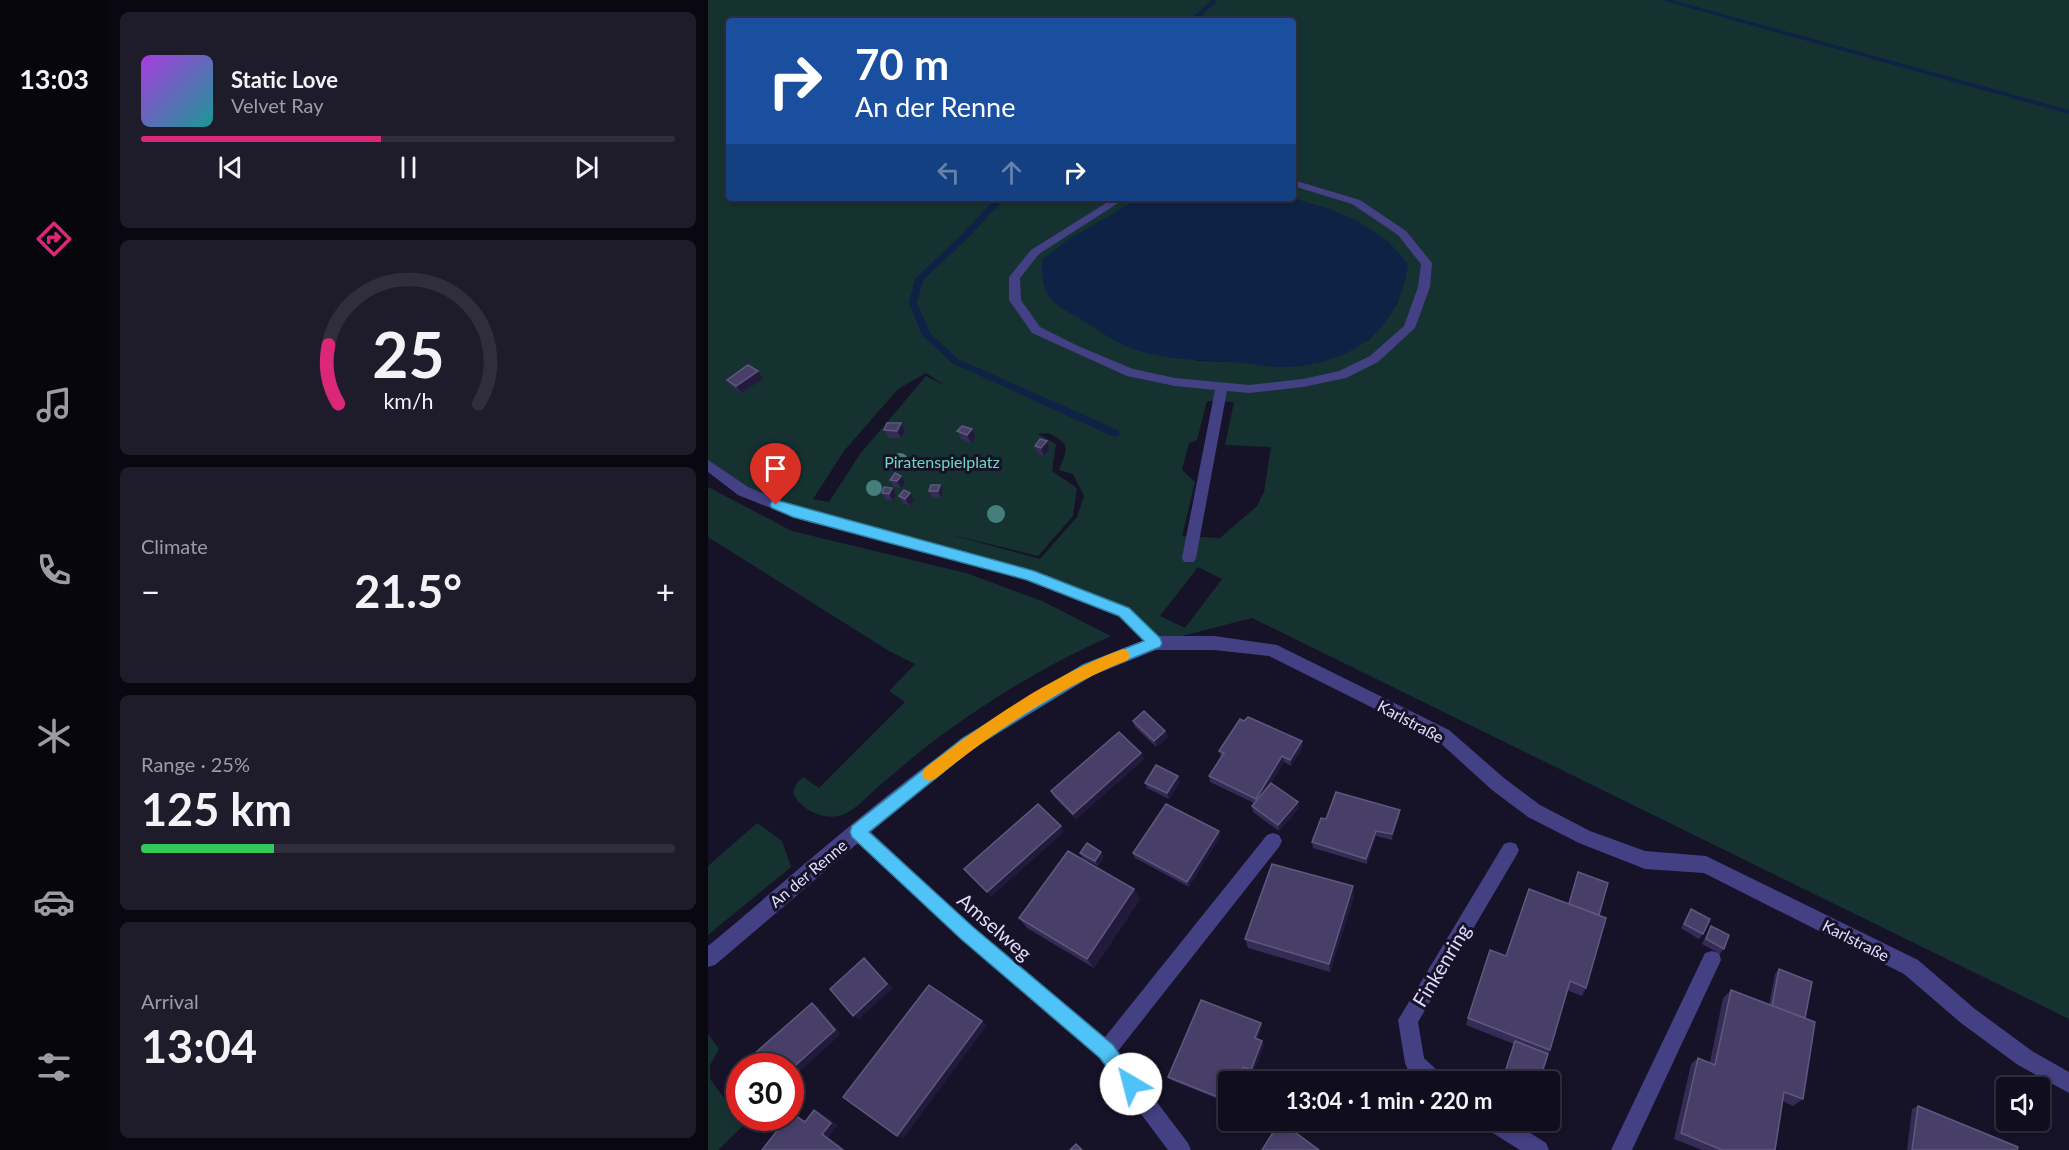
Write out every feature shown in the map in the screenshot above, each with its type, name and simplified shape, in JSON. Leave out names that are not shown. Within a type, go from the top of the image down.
[{"type":"street","name":"An der Renne","points":[[708,958],[968,743],[1088,670],[1155,643]]},
{"type":"street","name":"Karlstraße","points":[[1155,643],[1214,643],[1271,650],[1443,735],[1498,784],[1534,811],[1585,837],[1645,860],[1706,865],[1911,967],[1968,1016],[2025,1058],[2069,1083]]},
{"type":"street","name":"Amselweg","points":[[858,832],[967,933],[1106,1051],[1181,1150]]},
{"type":"street","points":[[1106,1051],[1273,840]]},
{"type":"street","name":"Finkenring","points":[[1424,1071],[1416,1063],[1408,1020],[1510,850]]},
{"type":"street","points":[[1621,1150],[1712,960]]},
{"type":"street","points":[[1508,1131],[1539,1150]]},
{"type":"lane","points":[[1116,201],[1035,252],[1014,277],[1015,300],[1036,330],[1121,369],[1175,382],[1249,389],[1303,383],[1342,375],[1374,359],[1409,328],[1420,297],[1427,263],[1402,233],[1356,202],[1296,184]]},
{"type":"lane","points":[[1189,558],[1222,386]]},
{"type":"lane","points":[[708,465],[742,491],[793,511],[1029,575],[1124,612],[1155,643]]},
{"type":"green space","name":"Piratenspielplatz","points":[[708,0],[2069,0],[2069,1019],[1252,618],[1155,643],[1124,612],[1093,600],[839,523],[743,491],[708,465]],"holes":[[[926,373],[946,386],[926,376],[860,454],[829,502],[813,499],[844,451],[898,389]],[[1207,401],[1234,402],[1225,445],[1271,447],[1264,492],[1257,506],[1220,538],[1182,536],[1195,482],[1182,470],[1189,443],[1197,440]],[[1048,433],[1064,444],[1066,448],[1059,470],[1073,474],[1084,496],[1077,517],[1040,559],[944,533],[1038,556],[1073,516],[1077,488],[1052,471],[1056,444],[1038,434]],[[1198,567],[1222,579],[1185,628],[1160,616]]]},
{"type":"green space","points":[[708,487],[792,531],[966,573],[1042,601],[1111,636],[1038,673],[971,714],[927,746],[847,813],[828,816],[814,813],[796,799],[793,793],[796,784],[803,777],[819,788],[905,702],[889,691],[915,664],[889,651],[708,537]]},
{"type":"green space","points":[[757,823],[782,841],[791,867],[708,935],[708,866]]},
{"type":"green space","points":[[708,1034],[719,1049],[710,1065],[710,1079],[726,1101],[726,1131],[738,1131],[718,1150],[708,1150]]},
{"type":"water","points":[[1296,199],[1332,210],[1359,222],[1388,241],[1408,264],[1403,287],[1395,307],[1384,324],[1370,338],[1353,350],[1333,358],[1312,364],[1275,367],[1171,358],[1136,350],[1110,338],[1054,302],[1044,285],[1042,260],[1067,240],[1135,201]]},
{"type":"building","points":[[748,365],[758,371],[736,386],[727,380]]},
{"type":"building","points":[[887,423],[901,423],[897,431],[884,430]]},
{"type":"building","points":[[962,426],[972,429],[967,435],[957,431]]},
{"type":"building","points":[[1040,439],[1047,441],[1041,448],[1035,446]]},
{"type":"building","points":[[895,473],[901,476],[897,481],[890,480]]},
{"type":"building","points":[[931,485],[940,485],[938,491],[929,491]]},
{"type":"building","points":[[884,487],[892,488],[889,494],[882,493]]},
{"type":"building","points":[[904,490],[910,493],[905,499],[899,496]]},
{"type":"building","points":[[1144,711],[1165,731],[1154,741],[1133,721]]},
{"type":"building","points":[[1248,717],[1302,741],[1290,760],[1282,756],[1256,799],[1209,776],[1224,753],[1219,751],[1240,719],[1244,721]]},
{"type":"building","points":[[1119,732],[1141,753],[1073,814],[1051,791]]},
{"type":"building","points":[[1156,765],[1178,776],[1167,793],[1145,783]]},
{"type":"building","points":[[1271,783],[1298,802],[1278,825],[1252,806]]},
{"type":"building","points":[[1336,792],[1400,810],[1392,834],[1376,831],[1366,859],[1312,842],[1321,818],[1326,819]]},
{"type":"building","points":[[1038,804],[1061,826],[987,892],[964,869]]},
{"type":"building","points":[[1166,804],[1219,831],[1187,882],[1133,853]]},
{"type":"building","points":[[1087,843],[1101,852],[1095,861],[1080,853]]},
{"type":"building","points":[[1068,851],[1134,889],[1087,959],[1019,918]]},
{"type":"building","points":[[1272,864],[1353,886],[1329,964],[1245,939]]},
{"type":"building","points":[[1578,872],[1608,883],[1599,915],[1569,904]]},
{"type":"building","points":[[1529,889],[1606,918],[1586,988],[1570,981],[1550,1050],[1468,1018],[1490,950],[1506,956]]},
{"type":"building","points":[[1691,909],[1710,919],[1703,934],[1684,924]]},
{"type":"building","points":[[1711,926],[1729,935],[1724,949],[1706,939]]},
{"type":"building","points":[[864,958],[887,984],[853,1016],[830,989]]},
{"type":"building","points":[[1779,969],[1812,982],[1805,1018],[1772,1006]]},
{"type":"building","points":[[929,985],[982,1021],[897,1136],[843,1097]]},
{"type":"building","points":[[1731,990],[1815,1022],[1803,1099],[1784,1092],[1775,1150],[1722,1150],[1681,1133],[1698,1058],[1715,1065]]},
{"type":"building","points":[[1201,1000],[1261,1023],[1255,1038],[1262,1041],[1251,1070],[1243,1067],[1242,1071],[1218,1071],[1218,1097],[1168,1077]]},
{"type":"building","points":[[812,1003],[835,1030],[804,1058],[804,1053],[755,1053]]},
{"type":"building","points":[[1515,1041],[1548,1054],[1543,1071],[1506,1069]]},
{"type":"building","points":[[1918,1106],[2018,1147],[2017,1150],[1912,1150]]},
{"type":"building","points":[[814,1110],[831,1123],[822,1134],[843,1150],[762,1150],[777,1131],[804,1131],[805,1122]]},
{"type":"building","points":[[1274,1131],[1293,1131],[1319,1150],[1262,1150]]},
{"type":"building","points":[[1076,1144],[1082,1150],[1070,1150]]},
{"type":"waterway","points":[[1664,0],[2069,112]]},
{"type":"waterway","points":[[1195,18],[1215,1]]},
{"type":"waterway","points":[[998,201],[919,279],[913,303],[926,335],[955,361],[1115,433]]},
{"type":"slow traffic","points":[[930,774],[968,743],[1025,707],[1088,670],[1123,656]]},
{"type":"route","points":[[776,505],[1029,575],[1124,612],[1155,643],[1088,670],[968,743],[858,832],[967,933],[1106,1051],[1131,1084]]}]
